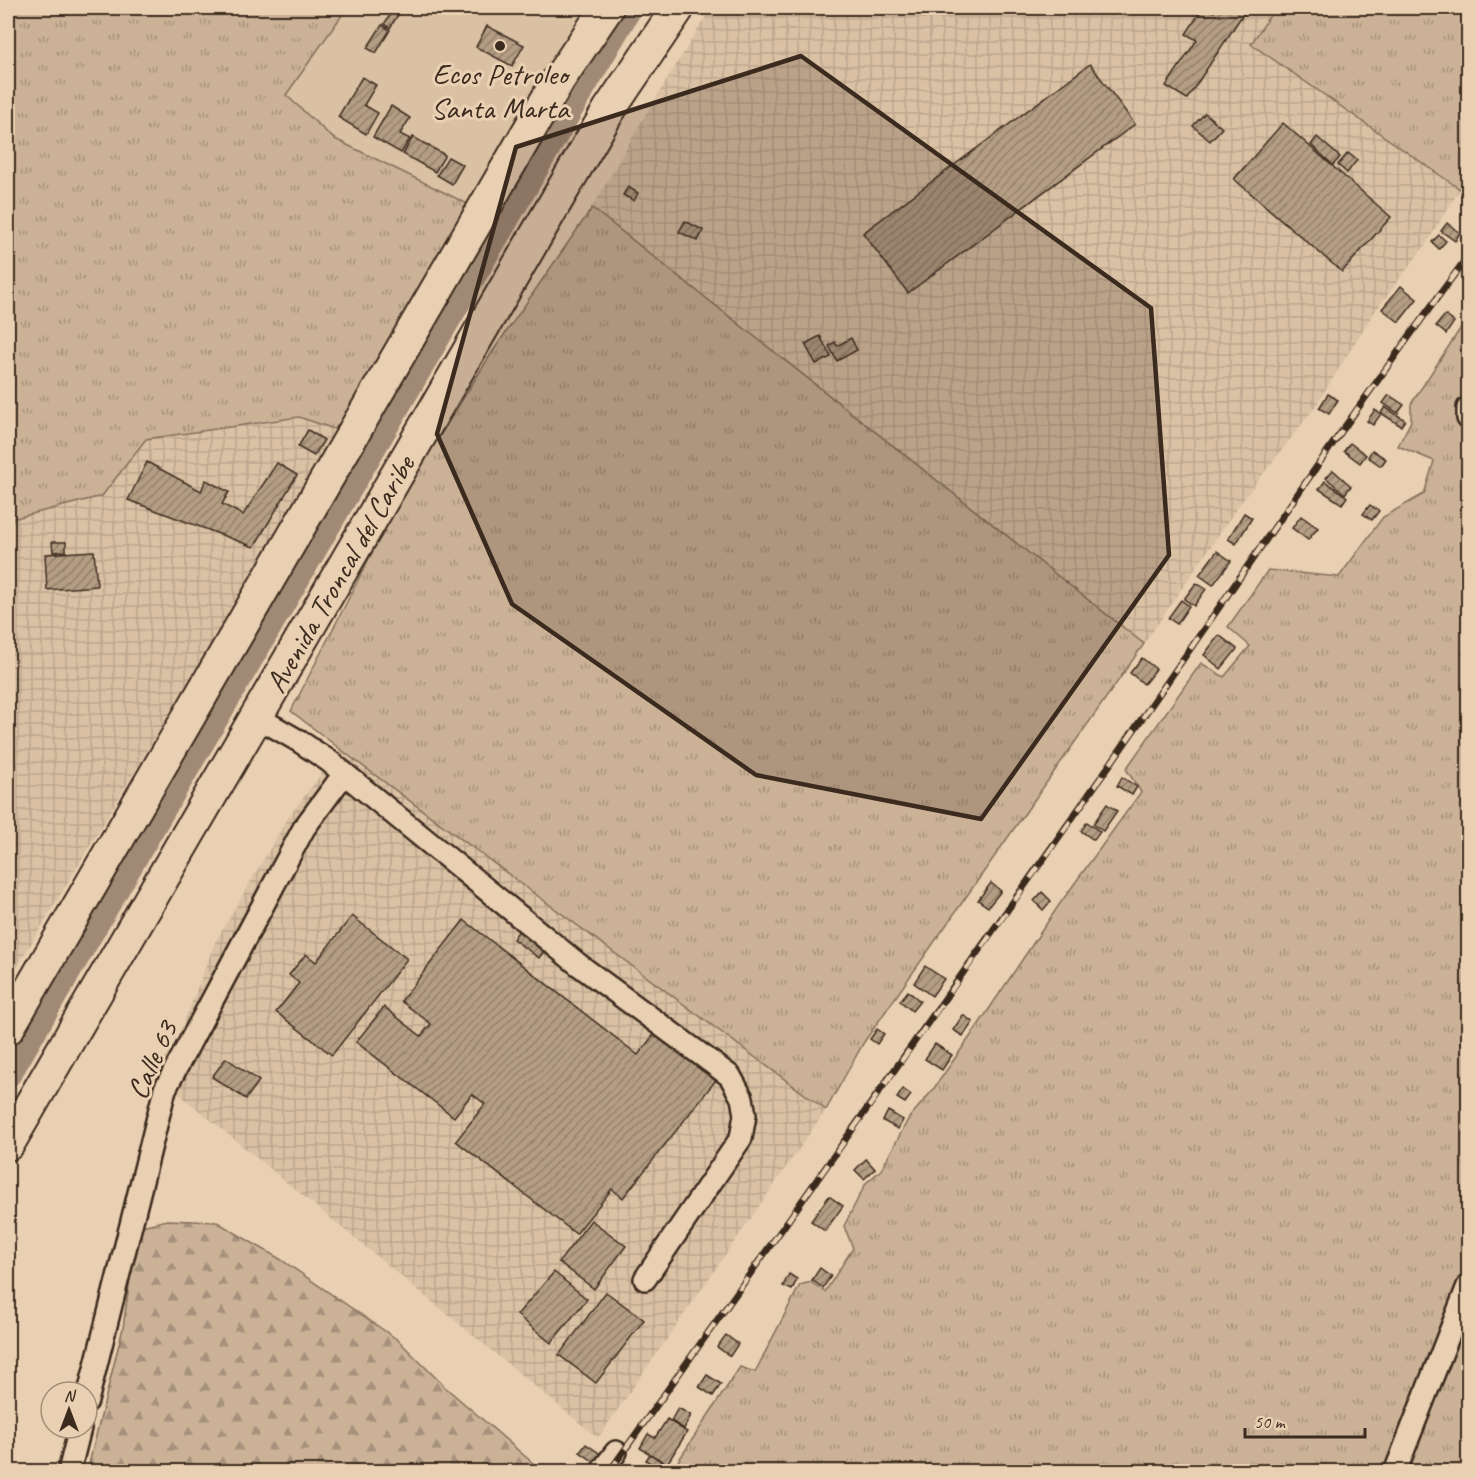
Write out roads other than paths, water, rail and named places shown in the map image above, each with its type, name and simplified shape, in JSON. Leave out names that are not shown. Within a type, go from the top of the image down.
[{"type":"highway","name":"Avenida Troncal del Caribe","points":[[8,1028],[553,89],[607,8]]},
{"type":"highway","name":"Avenida Troncal del Caribe","points":[[8,1143],[609,110],[678,8]]},
{"type":"street","points":[[1468,408],[1468,418]]},
{"type":"street","points":[[256,717],[329,761],[579,965],[730,1076],[742,1098],[745,1115],[741,1138],[645,1279]]},
{"type":"street","name":"Calle 63","points":[[92,1380],[165,1089],[304,828],[344,774]]},
{"type":"street","points":[[1395,1472],[1468,1286]]},
{"type":"street","points":[[69,1472],[77,1440]]},
{"type":"street","points":[[601,1472],[616,1452]]},
{"type":"waterway","points":[[8,1073],[628,8]]},
{"type":"railway","points":[[609,1472],[986,941],[1332,445],[1468,256]]},
{"type":"place","name":"Ecos Petroleo Santa Marta","points":[[500,46]]}]
